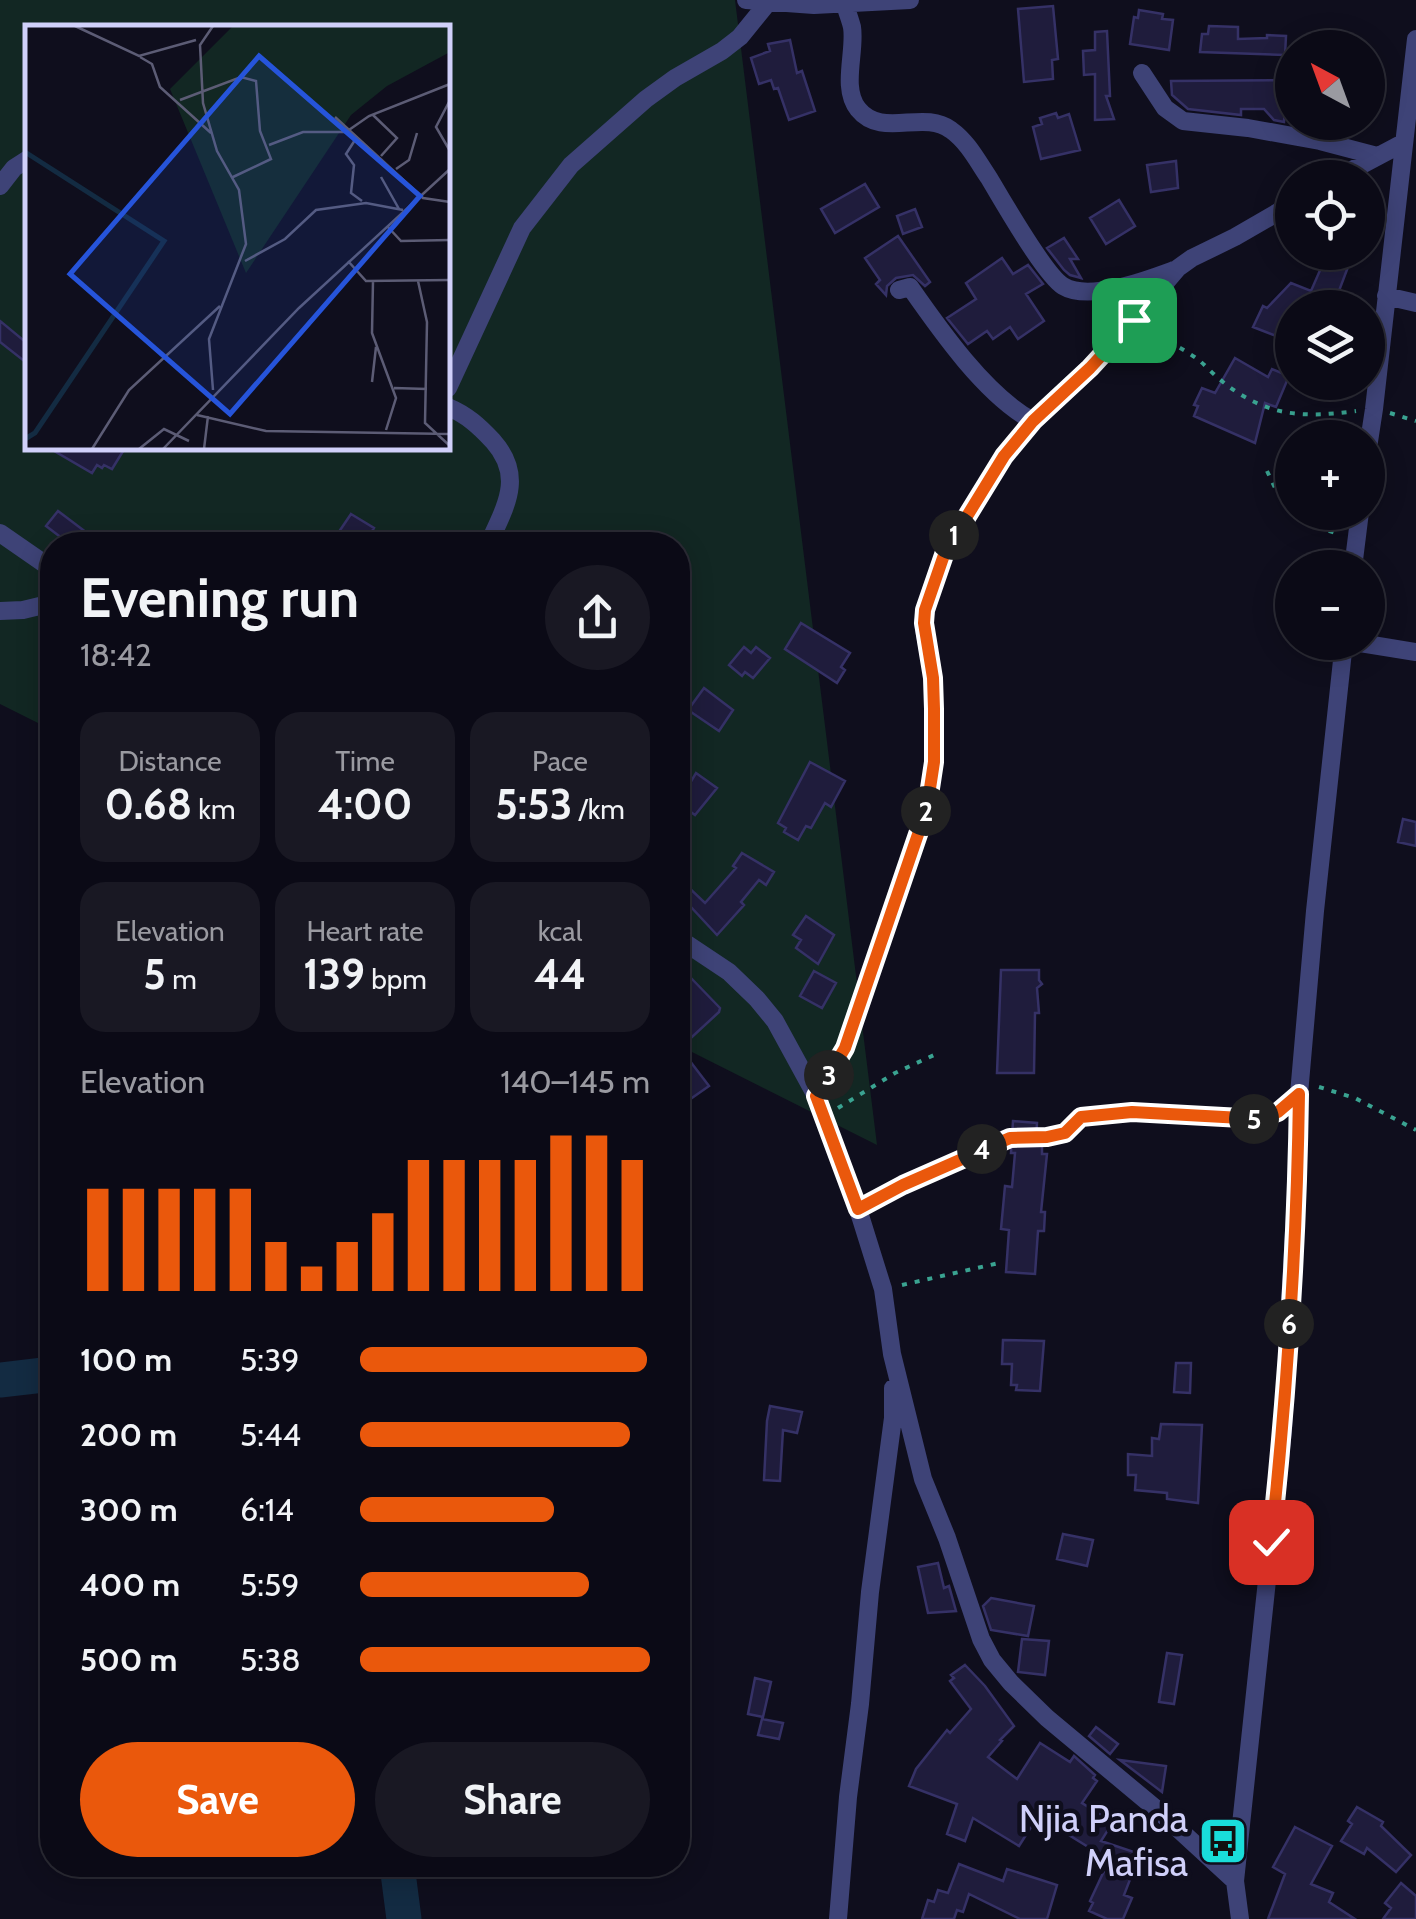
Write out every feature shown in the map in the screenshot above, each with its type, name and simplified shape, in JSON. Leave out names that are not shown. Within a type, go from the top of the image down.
[{"type":"street","points":[[746,0],[814,6],[910,0]]},
{"type":"street","points":[[450,384],[522,228],[571,165],[646,99],[722,52],[770,1]]},
{"type":"street","points":[[845,4],[852,28],[851,90],[860,112],[882,124],[926,121],[953,131],[975,157],[1062,286],[1084,291],[1107,290],[1178,268]]},
{"type":"street","points":[[1372,420],[1416,39]]},
{"type":"street","points":[[1142,73],[1168,113],[1182,121],[1320,140],[1377,156]]},
{"type":"street","points":[[1370,160],[1404,143]]},
{"type":"street","points":[[0,186],[25,161]]},
{"type":"street","points":[[816,1096],[845,1048],[927,808],[934,762],[934,709],[924,623],[945,552],[1004,456],[1033,421],[1090,368],[1178,268],[1275,214]]},
{"type":"street","points":[[900,290],[910,288],[982,379],[1012,408],[1033,421]]},
{"type":"street","points":[[1386,296],[1416,302]]},
{"type":"street","points":[[450,409],[474,421],[501,450],[511,472],[510,491],[493,532]]},
{"type":"street","points":[[1355,550],[1358,530]]},
{"type":"street","points":[[0,533],[40,561]]},
{"type":"street","points":[[0,611],[40,606]]},
{"type":"street","points":[[1385,647],[1416,652]]},
{"type":"street","points":[[1240,1919],[1235,1881],[1283,1430],[1299,1094],[1342,660]]},
{"type":"street","points":[[690,946],[729,972],[756,999],[774,1021],[816,1096],[858,1209],[882,1289],[892,1354],[923,1480],[992,1660],[1047,1718],[1235,1881]]},
{"type":"street","points":[[838,1919],[870,1592],[893,1418],[892,1354]]},
{"type":"path","points":[[1134,320],[1196,358],[1250,400],[1280,412],[1318,416],[1374,408],[1416,421]]},
{"type":"path","points":[[1267,471],[1275,488]]},
{"type":"path","points":[[1325,530],[1356,541]]},
{"type":"path","points":[[824,1116],[895,1073],[934,1055]]},
{"type":"path","points":[[858,1209],[1010,1138],[1065,1133],[1081,1117],[1132,1112],[1260,1119],[1278,1112],[1316,1086],[1355,1098],[1416,1130]]},
{"type":"path","points":[[882,1289],[999,1263]]},
{"type":"green space","points":[[0,0],[735,0],[877,1145],[690,1051],[690,532],[40,532],[40,724],[0,704]]},
{"type":"building","points":[[1053,6],[1058,59],[1052,60],[1053,79],[1024,82],[1018,9]]},
{"type":"building","points":[[1139,10],[1173,20],[1169,50],[1130,44],[1134,17],[1138,18]]},
{"type":"building","points":[[1209,26],[1238,27],[1238,39],[1275,35],[1275,55],[1200,52],[1202,34],[1208,34]]},
{"type":"building","points":[[1107,31],[1110,96],[1106,96],[1114,119],[1095,120],[1095,74],[1084,75],[1083,51],[1095,50],[1095,32]]},
{"type":"building","points":[[790,40],[797,73],[802,71],[815,111],[789,120],[778,88],[774,89],[771,80],[759,84],[751,58],[770,51],[768,44]]},
{"type":"building","points":[[1275,80],[1275,120],[1264,109],[1241,109],[1241,115],[1188,109],[1172,95],[1171,81]]},
{"type":"building","points":[[1056,113],[1058,118],[1069,114],[1080,150],[1041,159],[1033,127],[1042,124],[1040,118]]},
{"type":"building","points":[[1176,161],[1178,188],[1151,192],[1147,165]]},
{"type":"building","points":[[865,184],[879,207],[835,233],[821,209]]},
{"type":"building","points":[[1119,200],[1135,226],[1106,244],[1090,218]]},
{"type":"building","points":[[915,209],[922,227],[903,234],[897,216]]},
{"type":"building","points":[[898,236],[930,282],[925,286],[913,275],[896,278],[887,286],[886,295],[876,284],[880,280],[865,258]]},
{"type":"building","points":[[1064,238],[1078,259],[1070,259],[1081,278],[1064,270],[1047,248]]},
{"type":"building","points":[[1002,258],[1013,274],[1028,265],[1043,284],[1026,294],[1044,321],[1018,339],[1010,327],[993,339],[987,331],[968,344],[947,318],[976,299],[966,283]]},
{"type":"building","points":[[1320,270],[1347,270],[1339,290],[1311,290]]},
{"type":"building","points":[[1291,283],[1308,290],[1284,290]]},
{"type":"building","points":[[1275,300],[1275,335],[1253,327],[1263,306],[1267,308]]},
{"type":"building","points":[[0,321],[25,342],[25,362],[0,342]]},
{"type":"building","points":[[1235,358],[1268,377],[1275,370],[1275,400],[1279,400],[1276,407],[1265,403],[1255,443],[1194,416],[1198,406],[1194,405],[1202,388],[1215,393]]},
{"type":"building","points":[[52,450],[124,450],[112,469],[97,465],[92,473]]},
{"type":"building","points":[[58,511],[86,532],[54,532],[46,526]]},
{"type":"building","points":[[351,514],[374,528],[372,532],[339,532]]},
{"type":"building","points":[[801,623],[850,653],[837,683],[785,649]]},
{"type":"building","points":[[744,647],[751,653],[756,647],[770,658],[753,678],[745,672],[742,676],[729,665]]},
{"type":"building","points":[[704,688],[733,710],[719,731],[690,711]]},
{"type":"building","points":[[810,762],[845,781],[831,807],[825,803],[811,828],[806,826],[798,840],[778,823]]},
{"type":"building","points":[[696,773],[717,788],[695,815],[690,811],[690,783]]},
{"type":"building","points":[[1403,819],[1416,822],[1416,846],[1398,842]]},
{"type":"building","points":[[742,853],[774,872],[766,885],[759,880],[741,902],[744,905],[717,935],[690,906],[690,889],[705,903],[736,868],[733,866]]},
{"type":"building","points":[[806,916],[834,935],[818,964],[796,948],[801,940],[793,935]]},
{"type":"building","points":[[1001,970],[1039,970],[1042,984],[1037,988],[1034,1073],[997,1073]]},
{"type":"building","points":[[814,971],[836,983],[822,1008],[800,996]]},
{"type":"building","points":[[690,979],[720,1008],[690,1039]]},
{"type":"building","points":[[690,1061],[709,1086],[690,1099]]},
{"type":"building","points":[[1013,1121],[1037,1123],[1036,1141],[1042,1141],[1042,1154],[1047,1154],[1041,1212],[1045,1212],[1044,1231],[1038,1231],[1035,1274],[1006,1272],[1009,1230],[1001,1229],[1005,1186],[1012,1187]]},
{"type":"building","points":[[1003,1340],[1044,1341],[1040,1391],[1016,1390],[1017,1385],[1011,1385],[1012,1364],[1002,1364]]},
{"type":"building","points":[[1176,1363],[1191,1363],[1190,1393],[1174,1392]]},
{"type":"building","points":[[770,1406],[802,1412],[797,1433],[783,1430],[780,1481],[764,1480]]},
{"type":"building","points":[[1161,1424],[1202,1425],[1198,1503],[1167,1499],[1167,1493],[1135,1490],[1136,1475],[1128,1475],[1128,1454],[1152,1456],[1152,1438],[1159,1439]]},
{"type":"building","points":[[1063,1534],[1093,1540],[1087,1566],[1057,1559]]},
{"type":"building","points":[[938,1563],[944,1588],[949,1586],[956,1611],[928,1613],[918,1567]]},
{"type":"building","points":[[991,1598],[1034,1606],[1028,1636],[991,1630],[983,1606]]},
{"type":"building","points":[[1022,1639],[1049,1641],[1045,1675],[1018,1672]]},
{"type":"building","points":[[1167,1653],[1182,1655],[1174,1704],[1159,1702]]},
{"type":"building","points":[[965,1665],[1014,1726],[988,1757],[1017,1779],[1040,1743],[1070,1762],[1074,1756],[1097,1781],[1082,1803],[1113,1822],[1101,1841],[1137,1853],[1132,1874],[1038,1816],[1019,1846],[973,1818],[965,1841],[947,1834],[957,1804],[909,1786],[916,1769],[947,1730],[950,1733],[971,1709],[950,1681],[954,1678],[951,1675]]},
{"type":"building","points":[[755,1678],[771,1682],[763,1717],[748,1714]]},
{"type":"building","points":[[762,1719],[783,1723],[779,1739],[758,1735]]},
{"type":"building","points":[[1096,1727],[1118,1744],[1110,1754],[1089,1736]]},
{"type":"building","points":[[1120,1760],[1166,1766],[1162,1792]]},
{"type":"building","points":[[1357,1807],[1383,1822],[1381,1826],[1411,1855],[1396,1872],[1367,1848],[1364,1854],[1341,1841]]},
{"type":"building","points":[[1295,1827],[1332,1846],[1311,1884],[1333,1893],[1329,1902],[1355,1919],[1268,1919],[1285,1874],[1273,1867]]},
{"type":"building","points":[[959,1864],[1003,1881],[1007,1869],[1057,1885],[1047,1919],[1020,1919],[969,1894],[963,1912],[957,1910],[954,1919],[922,1919],[928,1900],[934,1902],[938,1890],[948,1893]]},
{"type":"building","points":[[1104,1871],[1131,1877],[1124,1895],[1132,1898],[1123,1919],[1107,1919],[1089,1911]]},
{"type":"building","points":[[1401,1883],[1416,1896],[1416,1919],[1383,1919],[1391,1908],[1385,1903]]},
{"type":"waterway","points":[[0,1380],[40,1375]]},
{"type":"waterway","points":[[399,1877],[404,1919]]},
{"type":"place","name":"Njia Panda Mafisa","points":[[1223,1841]]},
{"type":"route","points":[[1134,320],[1033,421],[1004,456],[945,552],[924,623],[934,709],[934,762],[927,808],[845,1048],[816,1096],[858,1209],[1010,1138],[1065,1133],[1081,1117],[1132,1112],[1260,1119],[1278,1112],[1299,1094],[1283,1430],[1271,1542]]}]
